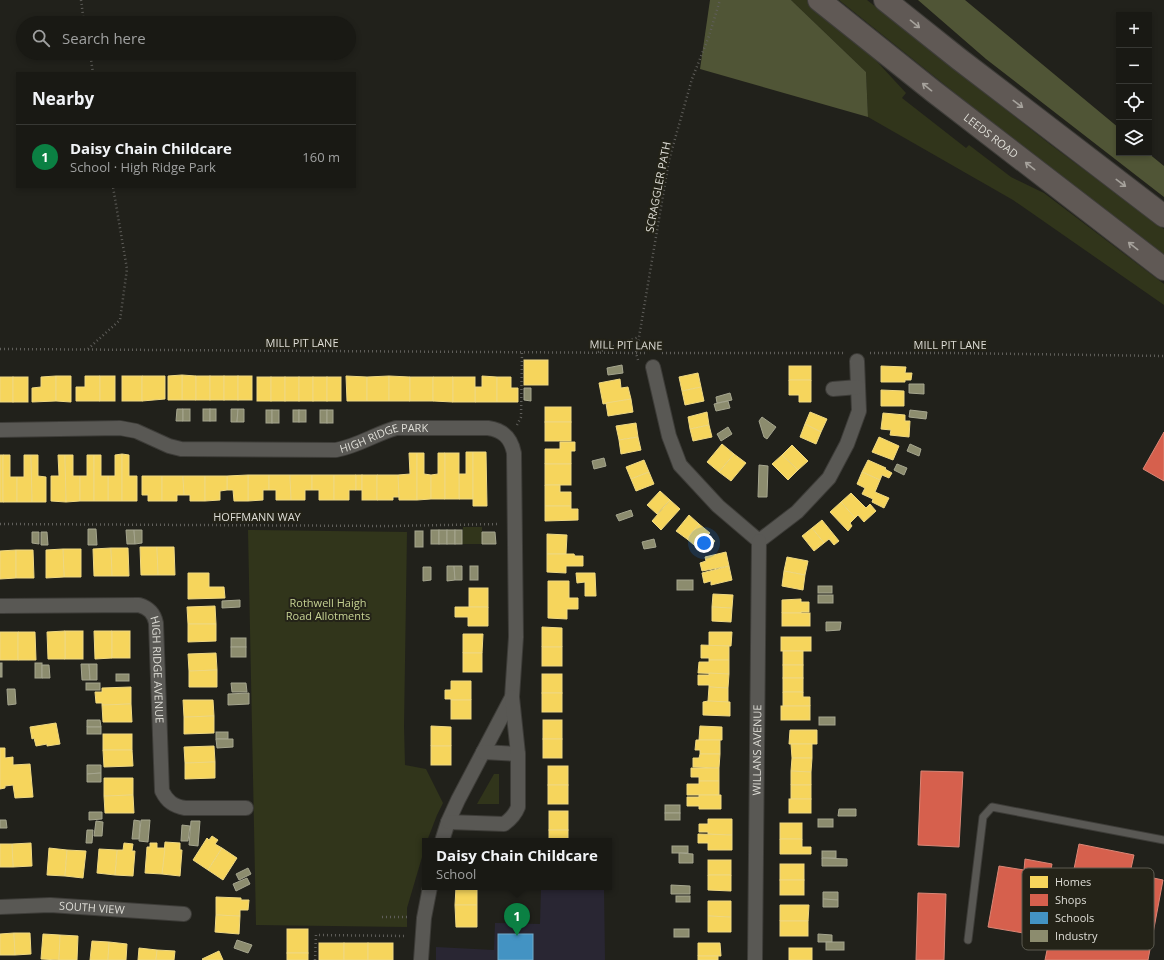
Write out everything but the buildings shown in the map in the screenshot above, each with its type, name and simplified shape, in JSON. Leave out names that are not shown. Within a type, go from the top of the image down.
[{"type":"main road","name":"LEEDS ROAD","points":[[819,0],[933,91],[1164,269]]},
{"type":"main road","points":[[885,0],[959,60],[1164,216]]},
{"type":"street","points":[[651,360],[669,436],[680,465],[718,506],[759,541],[797,512],[829,478],[847,444],[858,411],[857,356]]},
{"type":"street","points":[[833,389],[858,387]]},
{"type":"street","name":"HIGH RIDGE PARK","points":[[0,430],[120,428],[136,431],[169,446],[181,449],[336,450],[349,448],[384,431],[396,428],[488,428],[496,429],[508,438]]},
{"type":"street","points":[[448,822],[504,824],[511,820],[518,807],[518,754],[512,698],[516,637],[514,453],[508,438]]},
{"type":"street","name":"WILLANS AVENUE","points":[[754,960],[759,541]]},
{"type":"street","name":"HIGH RIDGE AVENUE","points":[[0,606],[139,605],[146,607],[151,611],[155,617],[156,623],[162,791],[165,798],[177,807],[185,808],[246,808]]},
{"type":"street","points":[[443,838],[448,822],[512,698]]},
{"type":"street","points":[[484,752],[518,754]]},
{"type":"street","points":[[420,960],[424,918],[429,890]]},
{"type":"street","name":"SOUTH VIEW","points":[[0,907],[50,905],[184,914]]},
{"type":"lane","points":[[968,940],[983,817],[992,807],[1164,840]]},
{"type":"path","points":[[80,0],[83,16]]},
{"type":"path","name":"SCRAGGLER PATH","points":[[595,353],[639,337],[670,160],[692,79],[709,36],[720,0]]},
{"type":"path","points":[[91,60],[93,72]]},
{"type":"path","points":[[88,349],[120,320],[127,269],[113,188]]},
{"type":"path","name":"MILL PIT LANE","points":[[0,349],[595,353],[651,360]]},
{"type":"path","points":[[508,438],[521,417],[522,352]]},
{"type":"path","name":"MILL PIT LANE","points":[[658,354],[857,356],[950,353],[1164,356]]},
{"type":"path","name":"HOFFMANN WAY","points":[[0,524],[391,526],[515,524]]},
{"type":"path","points":[[382,916],[424,918]]},
{"type":"path","points":[[315,960],[316,935],[422,936]]},
{"type":"shaded area","points":[[541,890],[604,890],[605,960],[436,960],[436,947],[494,950],[495,923],[540,924]]},
{"type":"green space","points":[[710,0],[791,0],[866,72],[868,117],[700,69]]},
{"type":"green space","points":[[791,0],[807,0],[857,40],[906,93],[902,98],[966,148],[969,145],[1011,177],[1044,193],[1164,284],[1164,305],[1013,200],[868,117],[866,72]]},
{"type":"green space","points":[[839,0],[867,0],[1051,145],[1164,229],[1164,257],[1116,222]]},
{"type":"green space","points":[[918,0],[965,0],[1116,126],[1116,156],[1152,156],[1164,166],[1164,197],[986,59]]},
{"type":"green space","points":[[463,527],[482,527],[482,544],[462,544]]},
{"type":"green space","name":"Rothwell Haigh Road Allotments","points":[[248,530],[407,532],[404,726],[405,765],[426,769],[443,803],[428,838],[422,838],[422,857],[407,908],[407,927],[256,925]]},
{"type":"green space","points":[[494,774],[499,774],[499,804],[477,804]]},
{"type":"place","name":"Daisy Chain Childcare","points":[[517,936]]}]
